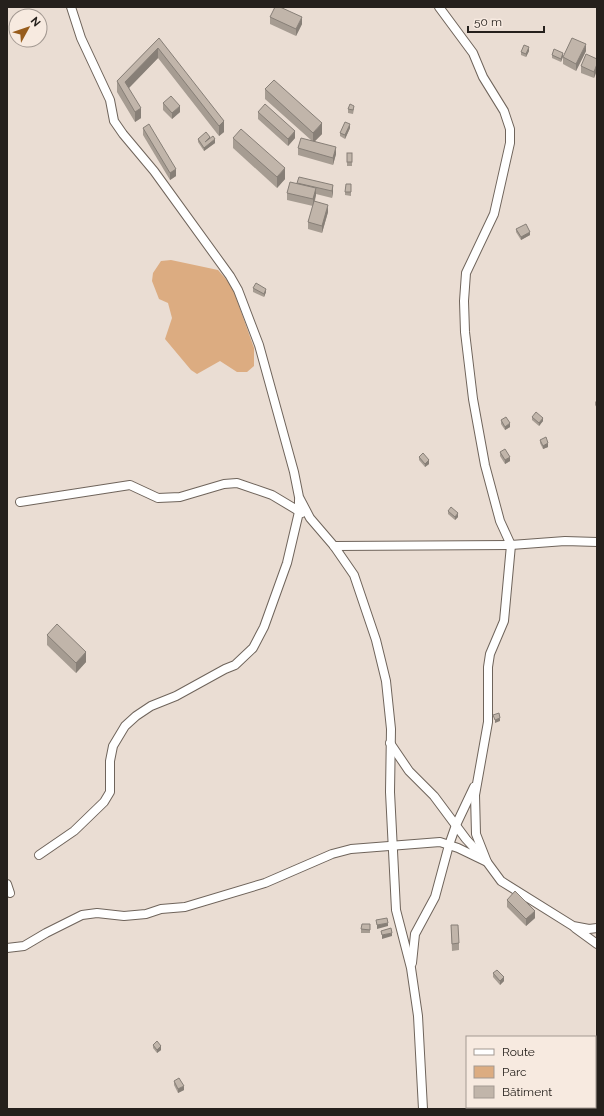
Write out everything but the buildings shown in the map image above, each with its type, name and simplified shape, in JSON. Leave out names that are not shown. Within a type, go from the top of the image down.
[{"type":"street","points":[[39,854],[74,830],[104,802],[110,792],[110,761],[113,746],[125,726],[136,716],[151,706],[176,696],[235,665],[253,648],[264,627],[287,563],[299,512],[299,498],[294,472],[259,345],[238,290],[230,276],[154,171],[114,121],[110,100],[81,38],[71,7]]},
{"type":"street","points":[[439,7],[472,53],[483,78],[504,111],[510,129],[510,143],[494,214],[466,273],[464,301],[465,332],[472,392],[485,465],[500,521],[511,545],[504,621],[490,654],[488,667],[488,722],[475,795],[476,834],[487,862]]},
{"type":"street","points":[[20,502],[130,485],[158,498],[180,497],[224,484],[237,483],[272,494],[310,518]]},
{"type":"street","points":[[299,498],[310,518],[334,546],[354,575],[381,658],[386,681],[390,729],[390,792],[396,910],[411,968],[418,1016],[422,1109]]},
{"type":"street","points":[[334,546],[511,545],[565,541],[597,542]]},
{"type":"street","points":[[390,743],[409,771],[434,796],[501,881],[573,926],[597,944]]},
{"type":"street","points":[[411,968],[415,934],[435,897],[456,825],[479,776]]},
{"type":"street","points":[[7,948],[24,946],[82,915],[97,913],[124,916],[146,914],[161,909],[185,907],[265,883],[332,854],[351,849],[440,842],[487,862]]},
{"type":"street","points":[[7,884],[10,893]]},
{"type":"street","points":[[573,926],[589,929],[597,928]]},
{"type":"green space","points":[[171,260],[218,270],[232,286],[254,348],[254,366],[247,372],[237,372],[220,361],[197,374],[191,370],[165,339],[172,318],[168,303],[159,299],[152,281],[153,273],[161,261]]}]
